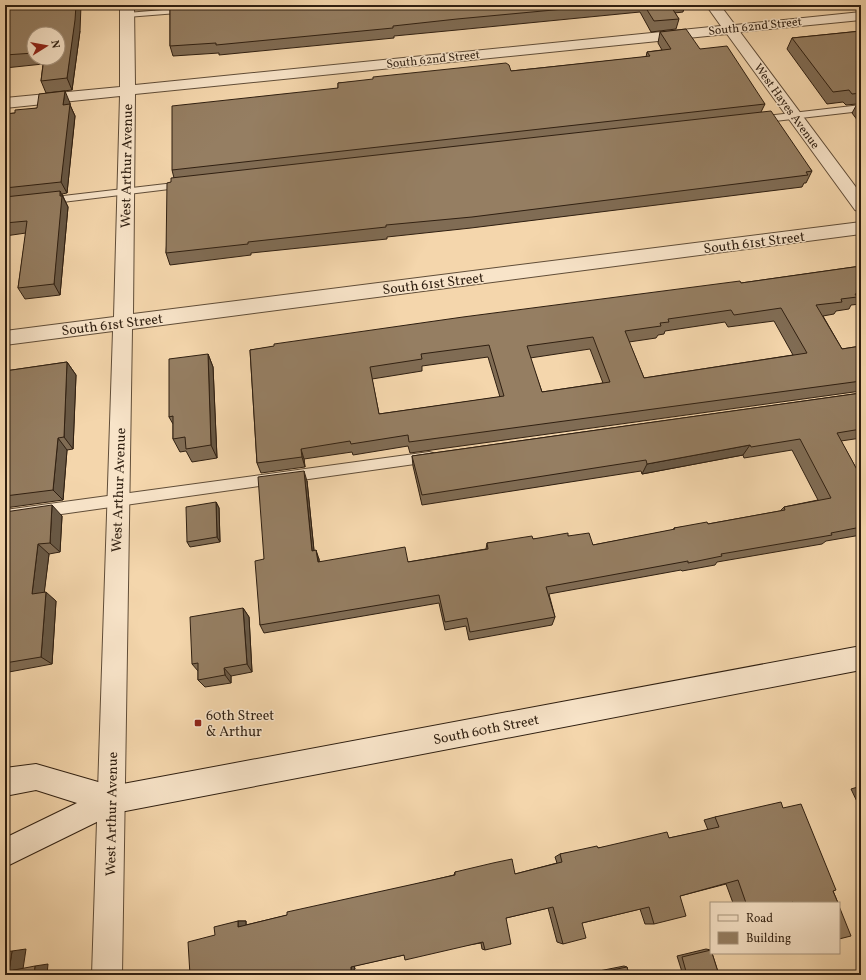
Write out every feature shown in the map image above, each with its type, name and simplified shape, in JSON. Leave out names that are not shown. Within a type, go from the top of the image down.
[{"type":"street","name":"West Hayes Avenue","points":[[713,5],[861,206]]},
{"type":"street","name":"West Arthur Avenue","points":[[107,975],[118,500],[124,323],[127,10]]},
{"type":"street","name":"South 62nd Street","points":[[5,103],[861,16]]},
{"type":"street","name":"South 61st Street","points":[[5,338],[861,228]]},
{"type":"street","name":"South 60th Street","points":[[5,853],[112,800],[861,658]]},
{"type":"street","name":"South 60th Street","points":[[5,782],[36,777],[112,800]]},
{"type":"lane","points":[[127,10],[199,8]]},
{"type":"lane","points":[[750,121],[861,108]]},
{"type":"lane","points":[[35,202],[190,184]]},
{"type":"lane","points":[[5,516],[442,455]]},
{"type":"building","points":[[5,5],[76,5],[67,78],[41,81],[43,66],[66,66],[66,26],[26,26],[26,54],[5,55]]},
{"type":"building","points":[[170,5],[607,5],[457,19],[393,26],[393,28],[216,45],[216,43],[170,46]]},
{"type":"building","points":[[644,5],[670,5],[679,19],[654,21]]},
{"type":"building","points":[[686,29],[700,49],[727,46],[765,104],[172,170],[172,106],[338,88],[338,83],[373,79],[373,77],[506,63],[509,65],[511,71],[650,56],[647,52],[671,49],[660,32]]},
{"type":"building","points":[[861,31],[861,93],[852,94],[849,90],[833,92],[792,38]]},
{"type":"building","points":[[65,91],[63,105],[70,104],[61,182],[5,188],[5,114],[15,113],[15,110],[37,108],[39,94]]},
{"type":"building","points":[[771,111],[812,171],[806,172],[808,175],[472,217],[386,225],[386,227],[248,242],[248,244],[166,253],[167,183],[171,182],[171,178]]},
{"type":"building","points":[[60,191],[60,196],[62,196],[54,284],[18,288],[27,221],[5,223],[5,197]]},
{"type":"building","points":[[861,266],[861,293],[855,294],[857,297],[841,299],[842,302],[816,305],[842,349],[861,346],[861,381],[409,442],[408,435],[351,444],[350,441],[301,449],[302,457],[257,463],[250,350],[274,346],[274,344],[463,317],[740,281],[741,283]],"holes":[[[781,308],[807,353],[644,378],[625,331],[661,326],[660,323],[669,322],[668,319],[731,310],[734,315]],[[593,337],[610,382],[542,392],[527,346]],[[489,345],[504,396],[379,414],[370,367],[422,359],[421,354]]]},
{"type":"building","points":[[208,354],[211,445],[186,449],[185,437],[173,439],[173,416],[169,417],[169,359]]},
{"type":"building","points":[[67,362],[64,437],[58,438],[53,490],[5,496],[5,371]]},
{"type":"building","points":[[861,393],[861,429],[837,433],[861,477],[861,527],[831,533],[832,535],[721,554],[722,556],[688,563],[688,561],[546,587],[555,617],[470,632],[467,618],[445,622],[439,595],[260,625],[255,561],[264,559],[258,477],[304,471],[312,551],[316,550],[318,562],[405,547],[408,562],[488,549],[487,543],[532,536],[533,539],[568,533],[568,536],[589,533],[593,545],[675,529],[674,528],[707,522],[708,524],[785,510],[784,507],[831,498],[800,439],[751,447],[750,445],[647,464],[646,460],[422,495],[412,456]]},
{"type":"building","points":[[216,502],[217,537],[187,542],[186,507]]},
{"type":"building","points":[[52,505],[50,543],[38,544],[32,594],[46,592],[41,657],[5,663],[5,584],[9,547],[5,548],[5,512]]},
{"type":"building","points":[[243,608],[247,664],[224,668],[225,675],[198,680],[198,663],[192,664],[190,617]]},
{"type":"building","points":[[781,802],[783,808],[801,804],[836,890],[833,891],[838,902],[746,902],[738,880],[680,896],[686,916],[654,924],[649,907],[582,923],[586,938],[563,944],[553,907],[506,918],[511,944],[485,950],[483,942],[405,960],[404,955],[351,967],[351,972],[339,975],[326,975],[326,973],[316,975],[190,975],[188,942],[215,935],[214,927],[238,921],[238,927],[287,915],[287,912],[455,875],[455,872],[512,859],[515,874],[562,862],[560,854],[597,846],[598,848],[667,832],[669,838],[719,827],[715,817]]},
{"type":"building","points":[[840,908],[851,936],[840,939]]},
{"type":"building","points":[[710,950],[710,954],[712,954],[719,975],[687,975],[682,957]]},
{"type":"building","points":[[12,951],[9,971],[35,966],[34,975],[5,975],[5,952]]},
{"type":"building","points":[[627,967],[629,975],[602,975],[602,972]]},
{"type":"place","name":"60th Street & Arthur","points":[[198,723]]}]
